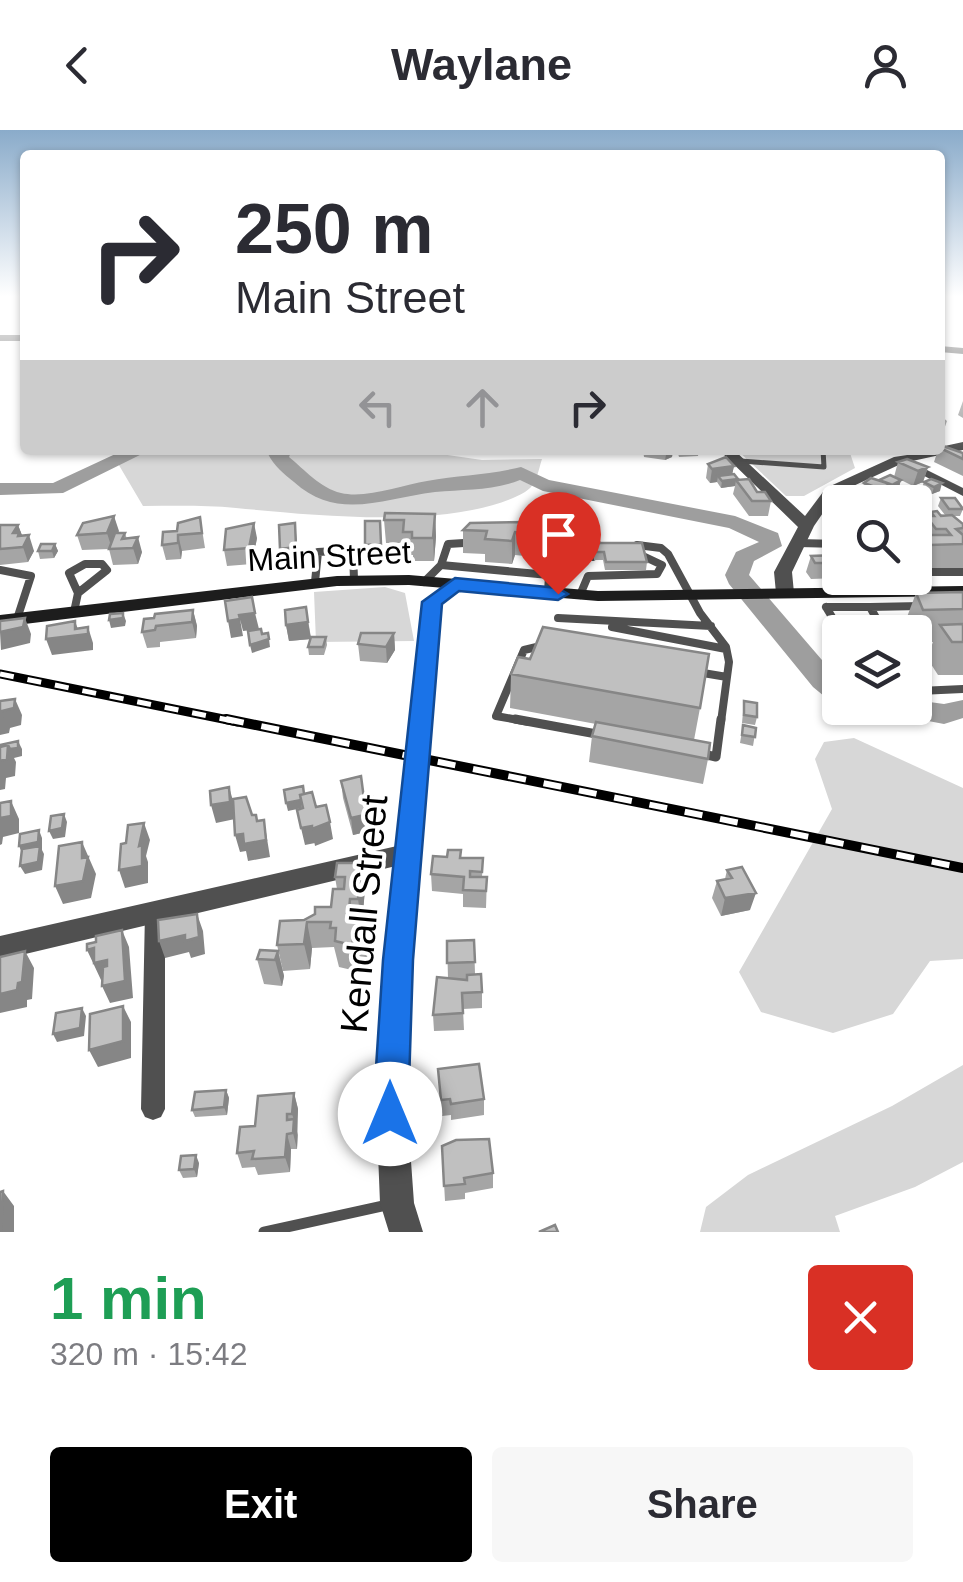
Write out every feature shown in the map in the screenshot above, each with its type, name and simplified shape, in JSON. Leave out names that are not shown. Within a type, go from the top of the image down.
[{"type":"main road","name":"Main Street","points":[[8,620],[76,602],[354,580],[580,595],[762,594],[822,588]]},
{"type":"main road","name":"Main Street","points":[[890,595],[929,598],[963,591]]},
{"type":"street","points":[[731,455],[806,526]]},
{"type":"street","points":[[784,593],[784,572],[806,526],[832,491],[899,460],[922,455]]},
{"type":"street","points":[[899,460],[963,493]]},
{"type":"street","points":[[424,582],[432,602],[455,584]]},
{"type":"street","name":"Kendall Street","points":[[406,1232],[397,1203],[390,1078],[432,602]]},
{"type":"street","points":[[0,948],[408,853]]},
{"type":"street","points":[[153,1109],[155,912]]},
{"type":"lane","points":[[731,455],[770,464],[824,467],[823,455]]},
{"type":"lane","points":[[769,455],[770,464]]},
{"type":"lane","points":[[507,538],[546,544],[541,574]]},
{"type":"lane","points":[[424,582],[441,565],[448,544],[479,542]]},
{"type":"lane","points":[[798,543],[822,544]]},
{"type":"lane","points":[[628,544],[661,548],[726,649],[727,677],[716,756],[679,750]]},
{"type":"lane","points":[[593,556],[580,552],[579,547],[608,545]]},
{"type":"lane","points":[[316,582],[318,552],[353,550],[354,580]]},
{"type":"lane","points":[[580,595],[588,576],[657,574],[662,565],[656,558],[643,556]]},
{"type":"lane","points":[[84,564],[102,564],[107,570],[76,602],[68,573],[84,564]]},
{"type":"lane","points":[[441,565],[551,576],[548,593]]},
{"type":"lane","points":[[0,570],[31,576],[8,620]]},
{"type":"lane","points":[[932,572],[963,572]]},
{"type":"lane","points":[[831,615],[826,607],[870,608],[906,599]]},
{"type":"lane","points":[[870,608],[874,615]]},
{"type":"lane","points":[[558,618],[726,649]]},
{"type":"lane","points":[[598,623],[711,626]]},
{"type":"lane","points":[[562,648],[543,644],[524,650],[496,716],[606,736]]},
{"type":"lane","points":[[690,670],[727,677]]},
{"type":"lane","points":[[932,690],[963,689]]},
{"type":"lane","points":[[264,1232],[397,1203]]},
{"type":"shaded area","points":[[113,455],[448,455],[482,460],[542,459],[532,486],[525,492],[462,512],[384,517],[213,506],[143,506]]},
{"type":"shaded area","points":[[742,455],[851,455],[855,468],[804,496],[786,496]]},
{"type":"shaded area","points":[[385,587],[405,593],[414,641],[316,642],[314,592]]},
{"type":"shaded area","points":[[854,738],[963,788],[963,959],[930,961],[893,1014],[833,1033],[761,1012],[739,972],[832,809],[815,759],[824,742]]},
{"type":"shaded area","points":[[963,1065],[963,1162],[915,1187],[835,1216],[840,1232],[700,1232],[706,1207],[748,1175],[892,1106]]},
{"type":"building","points":[[945,447],[963,453],[963,459],[945,450]]},
{"type":"building","points":[[726,457],[734,466],[712,469],[708,464]]},
{"type":"building","points":[[907,459],[928,467],[918,471],[898,462]]},
{"type":"building","points":[[734,474],[738,479],[722,481],[718,476]]},
{"type":"building","points":[[890,475],[901,480],[888,485],[879,480]]},
{"type":"building","points":[[871,478],[890,484],[869,485],[864,483]]},
{"type":"building","points":[[749,479],[757,492],[765,492],[771,501],[752,501],[736,480]]},
{"type":"building","points":[[931,479],[942,483],[934,487],[924,482]]},
{"type":"building","points":[[941,498],[955,498],[963,509],[949,509]]},
{"type":"building","points":[[932,512],[952,515],[963,524],[963,528],[956,529],[963,535],[963,544],[932,545],[932,535],[951,535],[946,529],[936,529]]},
{"type":"building","points":[[385,513],[435,514],[433,538],[412,538],[412,532],[403,532],[404,520],[384,520]]},
{"type":"building","points":[[114,516],[107,533],[77,535],[83,523]]},
{"type":"building","points":[[200,517],[202,533],[178,535],[178,543],[162,545],[163,532],[177,531],[178,523]]},
{"type":"building","points":[[365,521],[380,521],[381,544],[365,545]]},
{"type":"building","points":[[529,522],[525,533],[515,532],[512,541],[485,539],[487,531],[463,530],[470,523]]},
{"type":"building","points":[[254,523],[249,548],[224,550],[226,529]]},
{"type":"building","points":[[295,523],[296,547],[280,549],[279,525]]},
{"type":"building","points":[[0,525],[18,525],[13,533],[29,535],[23,547],[0,549]]},
{"type":"building","points":[[115,533],[125,533],[122,539],[138,537],[133,548],[109,549]]},
{"type":"building","points":[[593,543],[642,543],[647,562],[606,562],[604,552],[594,552]]},
{"type":"building","points":[[41,544],[55,544],[52,551],[38,551]]},
{"type":"building","points":[[811,556],[822,556],[822,563],[815,563]]},
{"type":"building","points":[[963,592],[963,609],[923,610],[917,595]]},
{"type":"building","points":[[252,597],[255,613],[228,621],[225,601]]},
{"type":"building","points":[[306,607],[308,622],[286,625],[285,610]]},
{"type":"building","points":[[193,610],[192,622],[156,626],[155,630],[142,632],[144,619],[154,618],[155,614]]},
{"type":"building","points":[[123,613],[123,618],[109,620],[110,614]]},
{"type":"building","points":[[25,618],[23,627],[0,632],[0,621]]},
{"type":"building","points":[[75,621],[75,629],[88,627],[88,634],[46,639],[47,626]]},
{"type":"building","points":[[963,624],[963,642],[952,642],[940,625]]},
{"type":"building","points":[[543,627],[709,654],[700,708],[511,674],[518,657],[530,659]]},
{"type":"building","points":[[261,629],[269,639],[250,645],[248,631]]},
{"type":"building","points":[[361,633],[394,633],[386,647],[358,644]]},
{"type":"building","points":[[311,637],[326,637],[323,647],[308,647]]},
{"type":"building","points":[[15,699],[14,708],[2,711],[0,716],[0,701]]},
{"type":"building","points":[[744,701],[757,703],[757,717],[744,715]]},
{"type":"building","points":[[596,722],[710,743],[708,759],[592,736]]},
{"type":"building","points":[[743,725],[756,728],[755,737],[742,735]]},
{"type":"building","points":[[18,741],[18,748],[0,747],[0,745]]},
{"type":"building","points":[[8,745],[7,759],[0,761],[0,747]]},
{"type":"building","points":[[361,776],[364,799],[373,797],[378,812],[351,818],[341,781]]},
{"type":"building","points":[[303,786],[301,800],[286,803],[284,790]]},
{"type":"building","points":[[229,787],[230,802],[211,805],[210,791]]},
{"type":"building","points":[[312,792],[316,807],[326,805],[330,822],[312,829],[301,828],[297,810],[303,808],[300,795]]},
{"type":"building","points":[[246,797],[252,815],[256,815],[257,821],[264,820],[266,840],[244,844],[243,834],[235,835],[233,799]]},
{"type":"building","points":[[11,801],[11,816],[0,818],[0,803]]},
{"type":"building","points":[[64,814],[62,828],[49,831],[51,816]]},
{"type":"building","points":[[144,823],[139,846],[142,845],[142,866],[119,870],[121,844],[126,843],[128,825]]},
{"type":"building","points":[[39,830],[38,842],[19,846],[20,834]]},
{"type":"building","points":[[82,842],[82,858],[88,857],[83,881],[55,886],[59,846]]},
{"type":"building","points":[[40,846],[38,862],[20,866],[22,849]]},
{"type":"building","points":[[448,850],[461,850],[460,858],[483,858],[482,872],[470,871],[470,877],[487,877],[486,891],[463,890],[464,877],[431,874],[433,856],[447,857]]},
{"type":"building","points":[[337,863],[362,863],[358,899],[350,899],[348,921],[367,921],[365,940],[353,940],[352,945],[335,941],[336,928],[330,928],[331,922],[307,922],[304,944],[277,945],[280,921],[304,920],[315,914],[315,907],[331,907],[333,889],[344,889],[345,877],[335,877]]},
{"type":"building","points":[[742,867],[756,893],[725,898],[717,881],[732,878],[727,870]]},
{"type":"building","points":[[197,914],[199,937],[185,941],[185,935],[159,941],[158,920]]},
{"type":"building","points":[[122,930],[125,981],[102,986],[107,960],[94,963],[94,948],[87,950],[87,944],[96,942],[96,936]]},
{"type":"building","points":[[474,940],[475,962],[447,963],[447,941]]},
{"type":"building","points":[[260,950],[278,951],[275,960],[257,959]]},
{"type":"building","points":[[25,951],[22,982],[17,990],[0,994],[0,957]]},
{"type":"building","points":[[481,974],[482,992],[462,993],[463,1013],[433,1015],[437,977],[467,980],[467,975]]},
{"type":"building","points":[[123,1006],[123,1041],[89,1050],[90,1014]]},
{"type":"building","points":[[82,1008],[80,1028],[53,1034],[56,1013]]},
{"type":"building","points":[[479,1064],[484,1099],[451,1104],[450,1099],[441,1100],[438,1069]]},
{"type":"building","points":[[226,1090],[224,1107],[192,1110],[195,1092]]},
{"type":"building","points":[[294,1093],[292,1114],[287,1114],[287,1120],[294,1119],[293,1133],[287,1134],[285,1157],[252,1159],[254,1151],[237,1153],[240,1127],[255,1126],[258,1096]]},
{"type":"building","points":[[489,1139],[493,1173],[464,1178],[465,1184],[444,1186],[442,1146],[456,1140]]},
{"type":"building","points":[[196,1155],[194,1169],[179,1170],[181,1156]]},
{"type":"building","points":[[3,1191],[1,1232],[0,1232],[0,1192]]},
{"type":"building","points":[[555,1225],[558,1232],[539,1232]]},
{"type":"waterway","points":[[0,489],[56,489],[129,455]]},
{"type":"waterway","points":[[278,455],[314,489],[352,501],[432,486],[499,481],[521,473],[543,485],[735,523],[770,538],[771,546],[744,557],[737,575],[741,584],[822,680]]},
{"type":"waterway","points":[[932,712],[944,714],[963,709]]},
{"type":"railway","points":[[0,674],[238,722]]},
{"type":"railway","points":[[226,719],[963,868]]},
{"type":"route","points":[[390,1114],[398,960],[432,602],[455,584],[558,594]]}]
